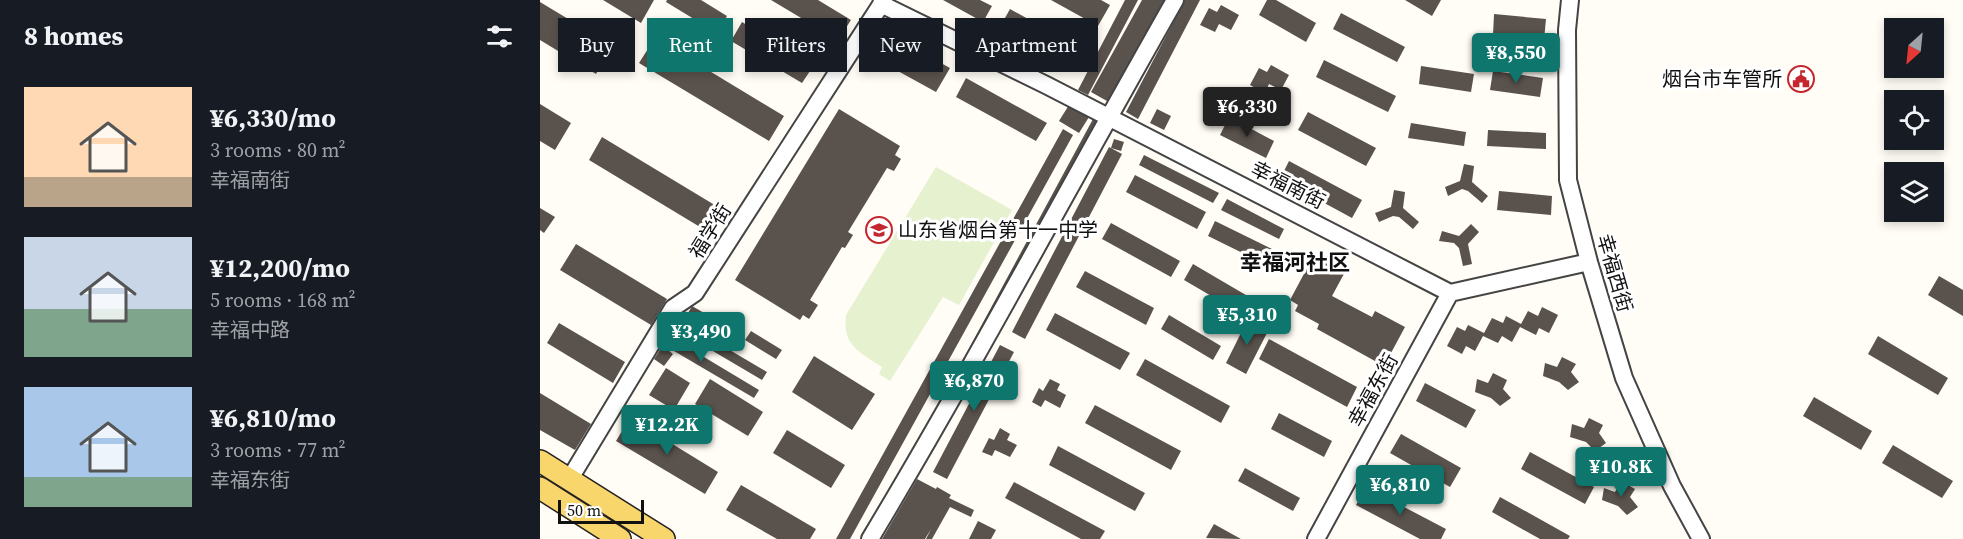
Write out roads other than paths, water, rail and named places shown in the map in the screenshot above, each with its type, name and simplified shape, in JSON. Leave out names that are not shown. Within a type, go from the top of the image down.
[{"type":"main road","points":[[540,461],[664,539]]},
{"type":"main road","points":[[540,488],[620,539]]},
{"type":"street","points":[[870,539],[930,439],[1175,0]]},
{"type":"street","name":"幸福西街","points":[[1570,0],[1567,30],[1568,180],[1589,262],[1624,378],[1672,486],[1701,539]]},
{"type":"street","name":"幸福南街","points":[[883,2],[1450,293]]},
{"type":"street","name":"福学街","points":[[569,480],[673,308],[695,293],[883,2]]},
{"type":"street","points":[[1450,293],[1589,262]]},
{"type":"street","name":"幸福东街","points":[[1316,539],[1450,293]]},
{"type":"place","name":"烟台市车管所","points":[[1801,79]]},
{"type":"place","name":"山东省烟台第十一中学","points":[[879,230]]},
{"type":"district","name":"幸福河社区","points":[[1295,262]]}]
